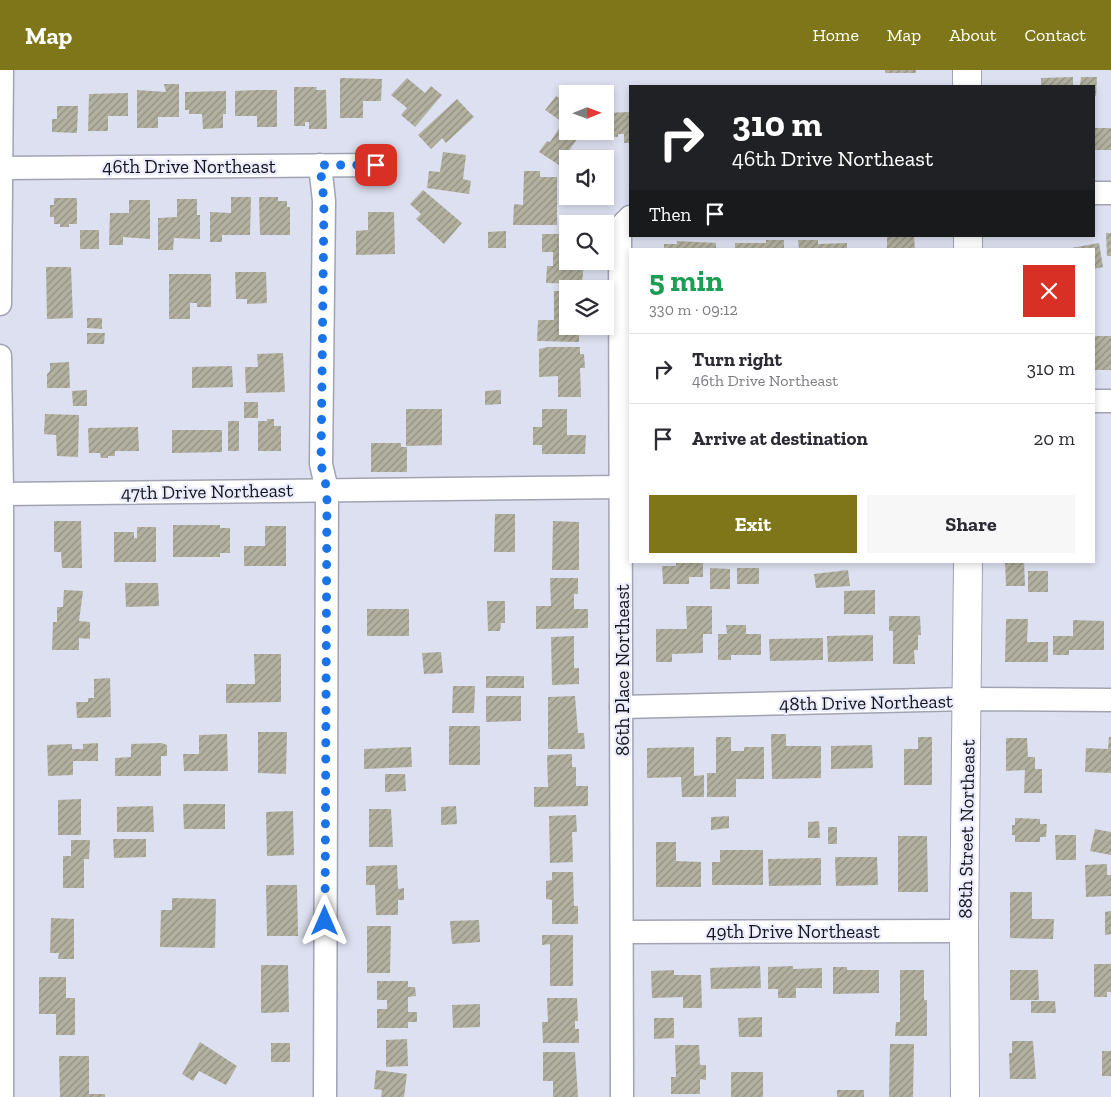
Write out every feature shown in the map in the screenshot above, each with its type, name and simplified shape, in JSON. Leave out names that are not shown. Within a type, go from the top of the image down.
[{"type":"main road","points":[[967,70],[967,85]]},
{"type":"main road","name":"88th Street Northeast","points":[[965,1097],[964,930],[968,563]]},
{"type":"street","points":[[0,304],[2,70]]},
{"type":"street","points":[[320,165],[324,201],[321,464],[327,490],[324,1097]]},
{"type":"street","name":"46th Drive Northeast","points":[[2,168],[376,165]]},
{"type":"street","points":[[1095,193],[1111,193]]},
{"type":"street","name":"86th Place Northeast","points":[[622,1097],[620,227],[629,218]]},
{"type":"street","points":[[0,356],[2,494],[2,1097]]},
{"type":"street","points":[[1095,401],[1111,401]]},
{"type":"street","name":"47th Drive Northeast","points":[[2,494],[622,487]]},
{"type":"street","name":"48th Drive Northeast","points":[[621,707],[968,699],[1111,700]]},
{"type":"street","name":"49th Drive Northeast","points":[[623,932],[964,930]]},
{"type":"building","points":[[885,70],[916,70],[916,73],[885,73]]},
{"type":"building","points":[[1073,77],[1073,85],[1041,85],[1041,78]]},
{"type":"building","points":[[1081,77],[1097,77],[1096,96],[1095,85],[1080,85]]},
{"type":"building","points":[[340,78],[382,79],[381,101],[363,101],[363,118],[340,118]]},
{"type":"building","points":[[407,78],[425,93],[431,86],[442,95],[415,127],[401,115],[407,108],[391,95]]},
{"type":"building","points":[[164,84],[179,84],[179,117],[158,117],[158,128],[137,128],[137,90],[166,92]]},
{"type":"building","points":[[294,87],[317,87],[316,90],[326,90],[327,129],[309,129],[309,122],[305,122],[305,126],[294,126]]},
{"type":"building","points":[[277,90],[277,127],[257,127],[257,116],[235,116],[235,91]]},
{"type":"building","points":[[226,91],[226,114],[223,114],[223,128],[203,129],[202,114],[189,114],[189,110],[185,110],[185,92]]},
{"type":"building","points":[[128,93],[128,116],[108,116],[108,131],[88,131],[89,94]]},
{"type":"building","points":[[556,96],[559,98],[559,120],[545,110]]},
{"type":"building","points":[[457,99],[474,117],[446,143],[442,138],[431,149],[418,135]]},
{"type":"building","points":[[57,106],[78,106],[77,133],[52,132],[52,119],[57,119]]},
{"type":"building","points":[[629,112],[629,143],[624,143],[624,134],[618,134],[618,137],[614,137],[614,113]]},
{"type":"building","points":[[559,128],[559,140],[577,140],[570,150],[559,150],[559,165],[539,152],[547,141],[550,142]]},
{"type":"building","points":[[1095,128],[1111,128],[1111,150],[1095,150]]},
{"type":"building","points":[[443,152],[466,155],[463,179],[471,181],[469,194],[427,188],[429,171],[440,172]]},
{"type":"building","points":[[524,171],[540,171],[540,177],[557,177],[557,225],[513,225],[514,204],[523,205]]},
{"type":"building","points":[[423,190],[462,223],[444,244],[416,219],[421,214],[410,204]]},
{"type":"building","points":[[231,197],[251,197],[250,235],[222,235],[222,242],[210,242],[210,212],[231,213]]},
{"type":"building","points":[[259,197],[278,197],[278,201],[287,201],[287,207],[290,207],[290,235],[260,235]]},
{"type":"building","points":[[54,198],[77,198],[77,224],[69,224],[69,227],[60,227],[60,224],[54,224],[54,217],[50,217],[50,205],[54,205]]},
{"type":"building","points":[[177,199],[197,199],[197,215],[200,215],[200,239],[174,238],[173,250],[158,250],[158,218],[177,217]]},
{"type":"building","points":[[129,200],[150,200],[150,239],[123,237],[123,245],[109,245],[110,213],[129,213]]},
{"type":"building","points":[[368,212],[394,212],[395,254],[356,255],[356,231],[368,230]]},
{"type":"building","points":[[80,230],[99,230],[99,249],[80,249]]},
{"type":"building","points":[[506,231],[506,248],[488,248],[488,232]]},
{"type":"building","points":[[1106,233],[1111,233],[1111,256],[1107,256]]},
{"type":"building","points":[[542,234],[559,234],[559,270],[583,270],[582,280],[559,280],[559,283],[546,283],[547,266],[553,266],[553,252],[542,252]]},
{"type":"building","points":[[887,237],[914,237],[915,248],[887,248]]},
{"type":"building","points":[[766,240],[784,240],[784,248],[735,248],[735,243],[766,243]]},
{"type":"building","points":[[798,240],[818,240],[818,244],[847,243],[847,248],[799,248]]},
{"type":"building","points":[[677,241],[716,243],[716,248],[664,248],[664,244],[677,244]]},
{"type":"building","points":[[1099,243],[1103,267],[1095,269],[1095,248],[1072,248]]},
{"type":"building","points":[[46,267],[71,267],[73,318],[47,319]]},
{"type":"building","points":[[235,272],[266,272],[267,303],[247,304],[247,299],[236,299]]},
{"type":"building","points":[[169,274],[211,274],[211,307],[197,307],[197,303],[190,303],[190,319],[169,319]]},
{"type":"building","points":[[554,291],[559,291],[559,335],[579,335],[579,342],[537,341],[538,320],[554,320]]},
{"type":"building","points":[[87,318],[102,318],[102,329],[87,328]]},
{"type":"building","points":[[87,333],[105,333],[104,344],[87,344]]},
{"type":"building","points":[[1095,336],[1111,336],[1111,370],[1095,370]]},
{"type":"building","points":[[548,347],[580,347],[580,354],[584,354],[585,368],[580,368],[581,397],[558,397],[558,376],[539,377],[539,349]]},
{"type":"building","points":[[283,353],[285,392],[246,393],[245,367],[258,367],[257,354]]},
{"type":"building","points":[[69,362],[70,388],[47,388],[47,374],[50,371],[50,363]]},
{"type":"building","points":[[232,366],[233,387],[192,388],[192,367]]},
{"type":"building","points":[[87,390],[87,406],[73,406],[72,391]]},
{"type":"building","points":[[501,390],[501,404],[485,405],[485,391]]},
{"type":"building","points":[[244,402],[258,402],[258,418],[244,418]]},
{"type":"building","points":[[406,409],[442,409],[442,445],[406,446]]},
{"type":"building","points":[[542,409],[567,409],[567,435],[586,435],[585,454],[542,454],[542,445],[533,445],[533,427],[542,427]]},
{"type":"building","points":[[45,414],[79,415],[78,457],[57,456],[56,435],[44,434]]},
{"type":"building","points":[[267,419],[274,419],[274,426],[281,426],[281,451],[258,451],[258,421],[267,421]]},
{"type":"building","points":[[228,421],[239,421],[239,451],[228,451]]},
{"type":"building","points":[[138,427],[139,451],[115,451],[115,456],[108,456],[108,458],[101,458],[100,453],[89,453],[88,428]]},
{"type":"building","points":[[172,430],[222,430],[222,452],[172,453]]},
{"type":"building","points":[[371,443],[401,443],[401,447],[407,447],[407,472],[371,472]]},
{"type":"building","points":[[495,514],[515,514],[515,552],[494,552]]},
{"type":"building","points":[[54,521],[81,521],[82,568],[62,568],[61,552],[54,552]]},
{"type":"building","points":[[553,521],[579,522],[579,570],[552,570]]},
{"type":"building","points":[[173,525],[220,525],[220,528],[230,528],[230,553],[220,553],[220,557],[173,557]]},
{"type":"building","points":[[265,526],[286,526],[286,566],[244,566],[244,546],[265,546]]},
{"type":"building","points":[[137,527],[156,527],[156,562],[114,562],[114,532],[134,532],[134,538],[137,538]]},
{"type":"building","points":[[676,563],[703,563],[703,577],[689,577],[689,584],[663,584],[662,566],[676,566]]},
{"type":"building","points":[[1005,563],[1024,563],[1025,586],[1006,586]]},
{"type":"building","points":[[710,568],[730,569],[730,589],[710,589]]},
{"type":"building","points":[[737,568],[759,568],[759,584],[737,584]]},
{"type":"building","points":[[848,570],[850,586],[816,588],[814,574]]},
{"type":"building","points":[[1028,571],[1048,571],[1048,592],[1028,592]]},
{"type":"building","points":[[550,578],[578,578],[578,594],[574,594],[574,609],[588,609],[588,628],[536,629],[536,606],[551,606]]},
{"type":"building","points":[[125,583],[158,583],[159,606],[126,607]]},
{"type":"building","points":[[64,590],[83,591],[79,621],[90,622],[90,639],[79,638],[79,650],[52,650],[53,622],[57,622],[57,607],[63,607]]},
{"type":"building","points":[[875,590],[875,614],[844,614],[844,591]]},
{"type":"building","points":[[487,601],[505,601],[505,623],[501,623],[500,631],[488,631]]},
{"type":"building","points":[[686,606],[712,606],[712,634],[703,634],[703,653],[672,654],[672,662],[656,662],[656,629],[687,629]]},
{"type":"building","points":[[367,609],[409,609],[409,636],[367,636]]},
{"type":"building","points":[[889,616],[920,616],[921,635],[918,635],[918,650],[914,650],[915,664],[893,664],[893,631],[889,631]]},
{"type":"building","points":[[1006,619],[1028,619],[1027,642],[1048,642],[1048,662],[1005,662]]},
{"type":"building","points":[[1073,620],[1104,621],[1104,650],[1069,650],[1069,655],[1053,655],[1053,636],[1073,636]]},
{"type":"building","points":[[726,625],[746,625],[746,634],[761,634],[761,655],[731,655],[731,660],[718,660],[718,634],[727,634]]},
{"type":"building","points":[[873,635],[873,661],[828,662],[827,636]]},
{"type":"building","points":[[574,636],[574,668],[579,668],[579,684],[552,685],[551,637]]},
{"type":"building","points":[[823,638],[823,660],[770,661],[769,639]]},
{"type":"building","points":[[441,652],[443,673],[424,674],[422,653]]},
{"type":"building","points":[[254,654],[281,654],[281,702],[226,703],[226,684],[255,684]]},
{"type":"building","points":[[486,676],[524,676],[524,688],[486,688]]},
{"type":"building","points":[[110,678],[111,717],[77,718],[76,702],[88,702],[88,698],[94,698],[94,679]]},
{"type":"building","points":[[453,686],[475,686],[474,713],[452,713]]},
{"type":"building","points":[[486,696],[521,696],[521,721],[486,722]]},
{"type":"building","points":[[575,696],[578,733],[584,733],[585,749],[548,749],[548,697]]},
{"type":"building","points":[[449,726],[480,726],[480,765],[449,765]]},
{"type":"building","points":[[258,732],[287,732],[286,774],[258,773]]},
{"type":"building","points":[[227,734],[228,771],[184,771],[183,754],[199,754],[199,735]]},
{"type":"building","points":[[771,734],[786,734],[786,746],[821,746],[821,778],[772,779]]},
{"type":"building","points":[[716,737],[731,737],[731,751],[744,751],[744,747],[764,747],[764,779],[736,779],[736,797],[707,797],[707,773],[716,773]]},
{"type":"building","points":[[918,737],[932,737],[932,785],[904,785],[904,749],[918,749]]},
{"type":"building","points":[[1109,737],[1111,737],[1111,773],[1085,772],[1086,748],[1108,749]]},
{"type":"building","points":[[1006,738],[1027,738],[1028,757],[1035,757],[1035,769],[1042,769],[1042,793],[1024,793],[1025,770],[1006,771]]},
{"type":"building","points":[[98,743],[98,761],[73,761],[73,775],[48,776],[47,745],[72,744],[72,749],[83,749],[83,744]]},
{"type":"building","points":[[161,743],[167,745],[167,756],[161,756],[161,776],[115,776],[115,758],[131,757],[131,744]]},
{"type":"building","points":[[872,745],[873,768],[831,769],[831,746]]},
{"type":"building","points":[[411,747],[412,767],[364,769],[364,749]]},
{"type":"building","points":[[694,747],[694,776],[704,775],[704,797],[682,797],[681,777],[647,778],[647,748]]},
{"type":"building","points":[[572,754],[572,767],[576,767],[576,786],[588,786],[588,806],[534,807],[534,787],[548,787],[547,755]]},
{"type":"building","points":[[385,774],[405,774],[406,791],[385,792]]},
{"type":"building","points":[[81,799],[81,835],[58,835],[58,800]]},
{"type":"building","points":[[183,804],[225,804],[225,829],[184,829]]},
{"type":"building","points":[[153,806],[154,832],[117,832],[117,807]]},
{"type":"building","points":[[456,806],[457,824],[441,825],[441,807]]},
{"type":"building","points":[[369,809],[391,809],[393,847],[369,847]]},
{"type":"building","points":[[293,811],[294,855],[267,856],[266,812]]},
{"type":"building","points":[[576,815],[577,832],[572,832],[573,862],[550,863],[549,816]]},
{"type":"building","points":[[729,816],[729,828],[711,830],[711,817]]},
{"type":"building","points":[[1015,818],[1040,819],[1040,824],[1047,824],[1046,837],[1040,837],[1040,842],[1015,842],[1015,835],[1012,835],[1012,825],[1015,825]]},
{"type":"building","points":[[819,821],[820,838],[808,838],[808,822]]},
{"type":"building","points":[[828,827],[837,827],[837,844],[828,844]]},
{"type":"building","points":[[1095,829],[1111,832],[1111,855],[1090,851]]},
{"type":"building","points":[[1055,835],[1076,835],[1076,860],[1056,860]]},
{"type":"building","points":[[898,836],[927,836],[928,892],[898,892]]},
{"type":"building","points":[[113,839],[146,839],[146,857],[114,858]]},
{"type":"building","points":[[71,840],[90,840],[89,859],[84,859],[84,888],[63,888],[63,856],[71,856]]},
{"type":"building","points":[[656,842],[676,842],[676,861],[701,862],[701,887],[656,887]]},
{"type":"building","points":[[720,850],[763,850],[763,885],[712,885],[712,862],[720,862]]},
{"type":"building","points":[[835,857],[877,857],[878,885],[836,886]]},
{"type":"building","points":[[821,858],[821,885],[769,886],[768,859]]},
{"type":"building","points":[[1107,864],[1107,875],[1111,875],[1111,896],[1086,897],[1085,865]]},
{"type":"building","points":[[397,865],[398,889],[404,888],[404,900],[398,900],[398,915],[376,915],[375,885],[366,885],[366,866]]},
{"type":"building","points":[[552,872],[573,872],[574,906],[578,906],[578,924],[552,924],[552,900],[546,899],[546,881],[552,880]]},
{"type":"building","points":[[266,885],[297,885],[298,936],[267,936]]},
{"type":"building","points":[[1010,892],[1032,892],[1032,919],[1054,919],[1053,939],[1010,938]]},
{"type":"building","points":[[172,898],[216,899],[215,948],[160,947],[161,910],[172,910]]},
{"type":"building","points":[[1111,911],[1111,934],[1105,935],[1105,912]]},
{"type":"building","points":[[51,918],[74,919],[74,959],[58,959],[59,953],[50,953]]},
{"type":"building","points":[[479,920],[480,942],[452,944],[450,921]]},
{"type":"building","points":[[367,926],[391,926],[390,973],[367,973]]},
{"type":"building","points":[[542,935],[573,935],[573,986],[550,986],[550,944],[542,945]]},
{"type":"building","points":[[1094,964],[1111,964],[1111,992],[1107,992],[1107,997],[1094,997]]},
{"type":"building","points":[[261,965],[288,965],[289,1012],[261,1013]]},
{"type":"building","points":[[760,966],[761,988],[711,989],[710,968]]},
{"type":"building","points":[[793,966],[793,969],[822,968],[822,988],[796,988],[796,998],[778,998],[778,989],[768,989],[768,967]]},
{"type":"building","points":[[833,967],[847,967],[847,970],[879,970],[879,993],[833,994]]},
{"type":"building","points":[[674,970],[674,975],[701,975],[702,1008],[683,1008],[683,997],[652,998],[651,971]]},
{"type":"building","points":[[900,970],[924,970],[924,1000],[927,1000],[927,1036],[895,1036],[896,1022],[900,1022]]},
{"type":"building","points":[[1010,970],[1038,970],[1039,1000],[1010,1000]]},
{"type":"building","points":[[39,977],[66,977],[66,998],[75,998],[75,1035],[56,1035],[56,1014],[39,1014]]},
{"type":"building","points":[[377,981],[408,981],[408,987],[415,987],[416,996],[408,997],[408,1012],[417,1012],[417,1022],[408,1022],[408,1028],[377,1028],[377,1009],[387,1009],[387,1000],[377,1000]]},
{"type":"building","points":[[547,998],[577,998],[578,1021],[575,1021],[575,1029],[579,1029],[579,1043],[543,1043],[542,1022],[548,1022]]},
{"type":"building","points":[[1031,1001],[1055,1001],[1056,1013],[1031,1013]]},
{"type":"building","points":[[480,1004],[480,1027],[453,1028],[452,1005]]},
{"type":"building","points":[[762,1017],[762,1037],[739,1037],[738,1018]]},
{"type":"building","points":[[654,1018],[674,1018],[674,1038],[654,1039]]},
{"type":"building","points":[[407,1039],[408,1066],[386,1067],[386,1040]]},
{"type":"building","points":[[1012,1041],[1033,1041],[1036,1079],[1010,1079],[1009,1053],[1012,1053]]},
{"type":"building","points":[[200,1042],[237,1066],[226,1085],[199,1071],[193,1081],[182,1074]]},
{"type":"building","points":[[271,1043],[290,1043],[290,1062],[271,1062]]},
{"type":"building","points":[[890,1044],[914,1044],[913,1097],[889,1097]]},
{"type":"building","points":[[675,1045],[699,1045],[700,1065],[706,1065],[706,1080],[700,1079],[700,1094],[671,1094],[671,1077],[676,1077]]},
{"type":"building","points":[[1102,1051],[1111,1051],[1111,1076],[1102,1076]]},
{"type":"building","points":[[543,1052],[575,1052],[578,1097],[553,1097],[553,1081],[543,1081]]},
{"type":"building","points":[[59,1056],[89,1056],[89,1094],[105,1094],[105,1097],[60,1097]]},
{"type":"building","points":[[376,1070],[407,1074],[404,1097],[381,1097],[382,1090],[374,1089]]},
{"type":"building","points":[[731,1072],[763,1072],[763,1097],[731,1097]]},
{"type":"building","points":[[837,1090],[864,1090],[864,1097],[837,1097]]},
{"type":"route","points":[[325,921],[327,490],[321,464],[324,201],[320,165],[376,165]]}]
